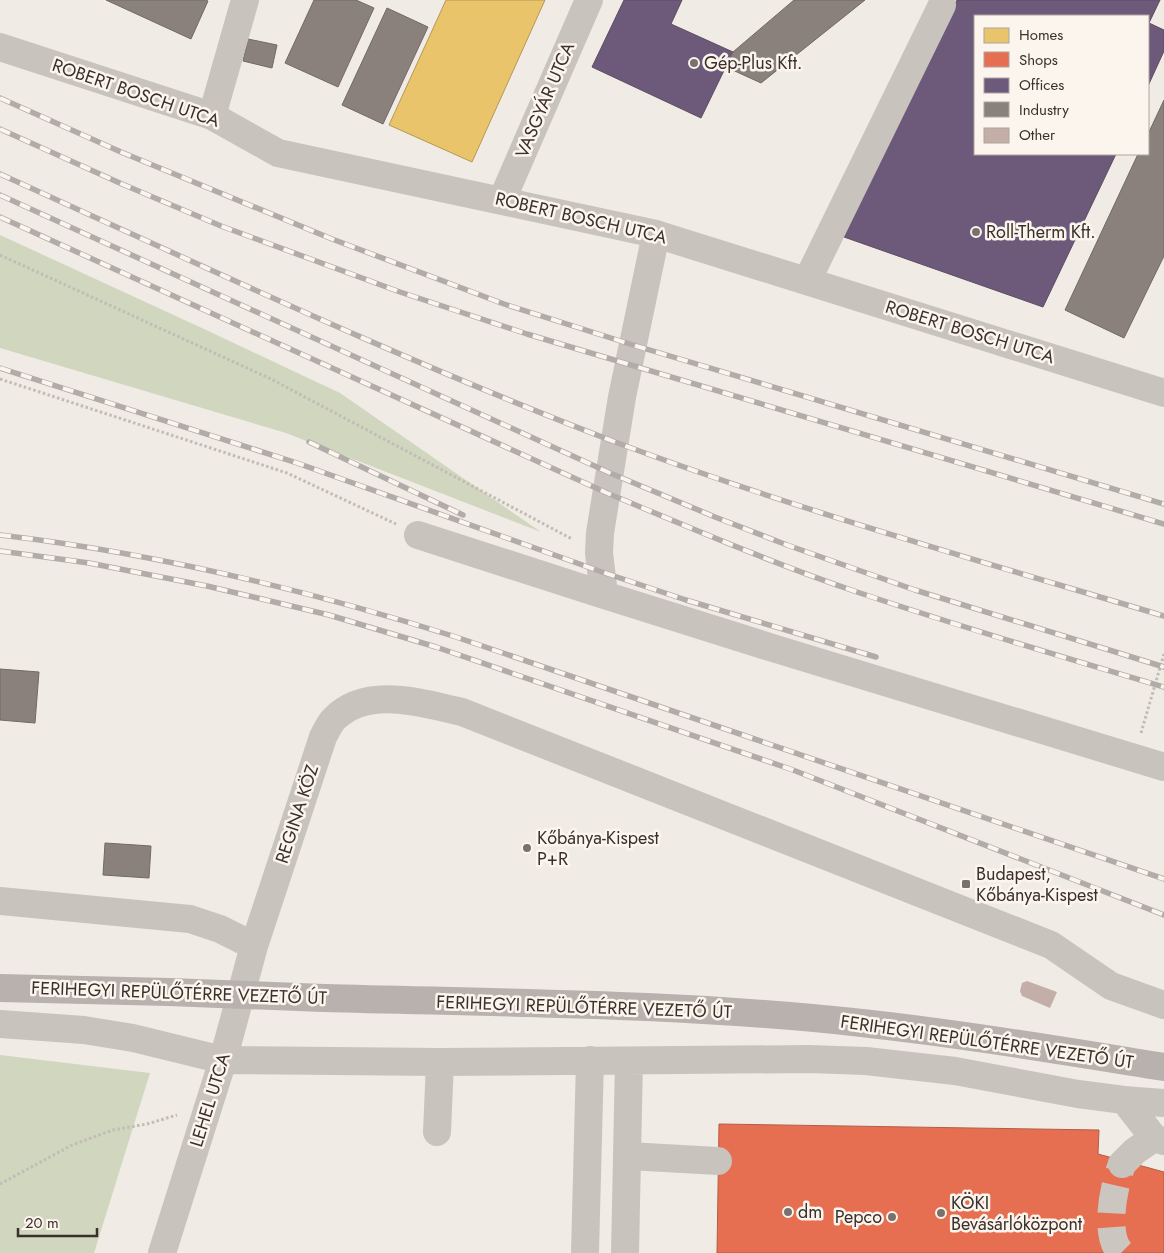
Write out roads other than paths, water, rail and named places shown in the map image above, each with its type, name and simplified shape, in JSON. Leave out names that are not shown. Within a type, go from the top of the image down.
[{"type":"main road","name":"FERIHEGYI REPÜLŐTÉRRE VEZETŐ ÚT","points":[[0,988],[690,1009],[843,1021],[1012,1043],[1164,1067]]},
{"type":"street","points":[[212,116],[245,0]]},
{"type":"street","name":"VASGYÁR UTCA","points":[[502,200],[589,0]]},
{"type":"street","points":[[807,281],[942,5]]},
{"type":"street","name":"ROBERT BOSCH UTCA","points":[[0,47],[212,116],[278,153],[656,234],[1164,393]]},
{"type":"street","points":[[604,595],[599,553],[600,533],[622,397],[656,234]]},
{"type":"street","points":[[418,535],[776,650],[1164,767]]},
{"type":"street","name":"REGINA KÖZ","points":[[254,946],[323,737],[333,721],[347,709],[366,701],[386,699],[432,705],[462,712],[1052,945],[1111,986],[1164,1005]]},
{"type":"street","points":[[0,901],[190,919],[220,929],[254,946]]},
{"type":"street","name":"LEHEL UTCA","points":[[162,1253],[223,1060],[254,946]]},
{"type":"street","points":[[0,1024],[84,1030],[133,1038],[223,1060],[440,1062],[590,1060],[866,1061],[955,1071],[1078,1094],[1164,1103]]},
{"type":"street","points":[[585,1253],[590,1060]]},
{"type":"street","points":[[625,1253],[629,1061]]},
{"type":"street","points":[[437,1132],[440,1062]]},
{"type":"street","points":[[1122,1164],[1135,1151],[1159,1139],[1124,1100]]},
{"type":"street","points":[[628,1156],[718,1161]]},
{"type":"tunnel","points":[[1121,1253],[1112,1234],[1111,1222],[1113,1197],[1122,1164]]},
{"type":"railway","points":[[0,98],[121,152],[332,239],[504,304],[633,345],[1164,504]]},
{"type":"railway","points":[[0,129],[221,226],[400,292],[527,334],[1164,524]]},
{"type":"railway","points":[[0,174],[382,346],[615,442],[750,490],[819,512],[1164,616]]},
{"type":"railway","points":[[0,195],[610,473],[715,517],[787,545],[915,590],[1164,667]]},
{"type":"railway","points":[[0,217],[607,493],[733,545],[828,582],[898,606],[1164,687]]},
{"type":"railway","points":[[0,368],[297,463],[686,600],[876,657]]},
{"type":"railway","points":[[309,442],[463,515]]},
{"type":"railway","points":[[0,535],[116,552],[230,575],[400,620],[456,637],[1164,879]]},
{"type":"railway","points":[[0,551],[89,563],[207,586],[329,615],[436,647],[793,770],[1164,915]]},
{"type":"place","name":"Gép-Plus Kft.","points":[[694,63]]},
{"type":"place","name":"Roll-Therm Kft.","points":[[976,232]]},
{"type":"place","name":"Kőbánya-Kispest P+R","points":[[527,848]]},
{"type":"place","name":"Budapest, Kőbánya-Kispest","points":[[966,884]]},
{"type":"place","name":"dm","points":[[788,1212]]},
{"type":"place","name":"KÖKI Bevásárlóközpont","points":[[941,1213]]},
{"type":"place","name":"Pepco","points":[[892,1217]]}]
